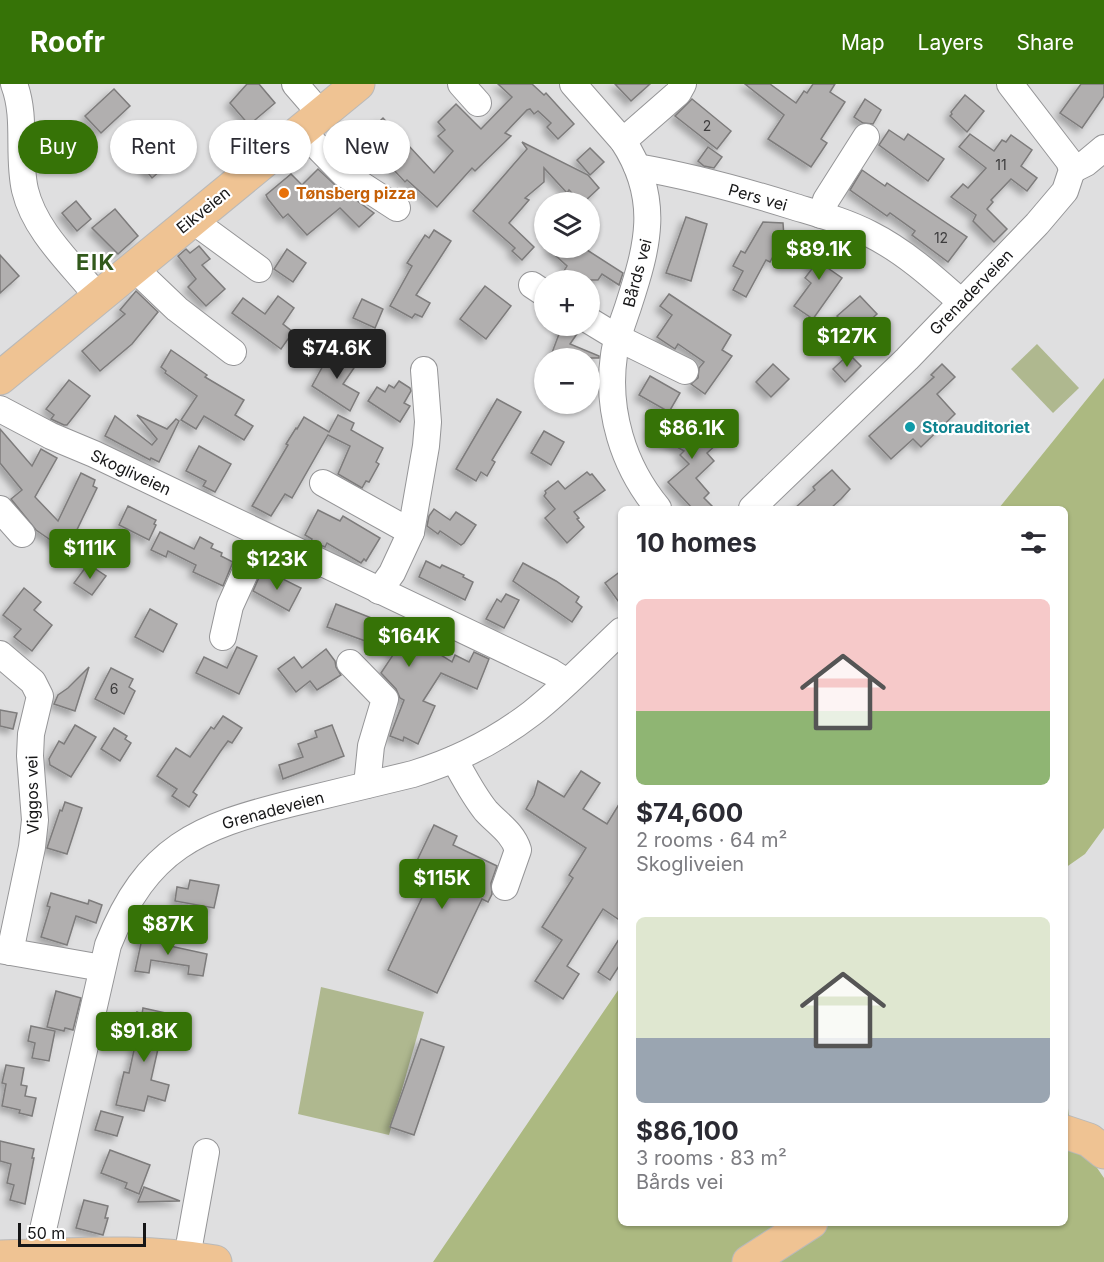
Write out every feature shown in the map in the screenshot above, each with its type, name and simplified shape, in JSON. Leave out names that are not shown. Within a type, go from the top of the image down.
[{"type":"main road","name":"Eikveien","points":[[311,122],[358,84]]},
{"type":"main road","name":"Eikveien","points":[[0,378],[248,174]]},
{"type":"main road","points":[[1068,1133],[1089,1140],[1104,1152]]},
{"type":"main road","points":[[749,1262],[805,1226]]},
{"type":"main road","points":[[0,1257],[107,1253],[201,1259]]},
{"type":"street","points":[[14,84],[20,107],[25,191],[34,214],[98,297]]},
{"type":"street","points":[[295,84],[310,120]]},
{"type":"street","points":[[462,84],[478,103]]},
{"type":"street","name":"Bårds vei","points":[[573,84],[623,141],[637,167],[644,188],[649,224],[641,266],[614,354],[612,386],[618,434],[640,483],[657,506]]},
{"type":"street","points":[[623,141],[678,93],[684,84]]},
{"type":"street","points":[[1010,84],[1069,160],[1072,170],[1086,164],[1104,148]]},
{"type":"street","points":[[311,122],[343,173],[397,208]]},
{"type":"street","points":[[821,215],[826,200],[866,137]]},
{"type":"street","name":"Pers vei","points":[[637,167],[676,174],[761,197],[821,215],[869,233],[894,247],[961,302]]},
{"type":"street","name":"Grenaderveien","points":[[754,506],[865,400],[1037,224],[1065,191],[1072,170]]},
{"type":"street","points":[[196,217],[203,228],[259,268]]},
{"type":"street","points":[[134,268],[177,309],[233,352]]},
{"type":"street","points":[[600,327],[685,371]]},
{"type":"street","points":[[379,591],[392,573],[411,532],[428,422],[424,370]]},
{"type":"street","name":"Skogliveien","points":[[0,409],[51,436],[551,672],[567,682]]},
{"type":"street","points":[[323,483],[411,532]]},
{"type":"street","points":[[0,509],[21,534]]},
{"type":"street","points":[[223,636],[230,606],[262,535]]},
{"type":"street","name":"Grenadeveien","points":[[38,1256],[108,945],[129,899],[140,883],[167,855],[184,842],[213,827],[243,816],[413,774],[454,759],[520,721],[567,682],[618,634]]},
{"type":"street","name":"Viggos vei","points":[[0,654],[33,682],[40,696],[31,734],[34,830],[5,951]]},
{"type":"street","points":[[350,663],[385,699],[371,746],[367,785]]},
{"type":"street","points":[[454,759],[475,796],[503,825],[516,844],[518,850],[505,887]]},
{"type":"street","points":[[5,951],[102,968]]},
{"type":"street","points":[[201,1259],[206,1152]]},
{"type":"green space","points":[[1037,344],[1079,388],[1053,413],[1011,369]]},
{"type":"green space","points":[[1104,378],[1104,828],[1085,854],[1068,866],[1068,506],[1001,506]]},
{"type":"green space","points":[[321,987],[424,1012],[389,1135],[298,1114]]},
{"type":"green space","points":[[618,990],[618,1226],[1068,1226],[1068,1108],[1072,1145],[1093,1162],[1104,1178],[1104,1262],[433,1262]]},
{"type":"building","points":[[247,84],[259,84],[275,103],[255,120],[245,120],[230,103]]},
{"type":"building","points":[[498,84],[532,84],[544,95],[546,93],[574,124],[558,139],[547,127],[551,123],[538,111],[534,114],[530,109],[527,110],[505,133],[511,136],[475,171],[472,168],[437,207],[398,174],[410,174],[410,147],[434,173],[453,151],[438,136],[445,130],[438,122],[456,104],[481,129],[512,97]]},
{"type":"building","points":[[615,84],[650,84],[631,101]]},
{"type":"building","points":[[745,84],[770,84],[796,103],[804,91],[807,93],[813,84],[835,84],[830,92],[845,102],[821,139],[827,143],[811,167],[768,139],[784,115]]},
{"type":"building","points":[[1081,84],[1104,84],[1104,96],[1082,128],[1060,113]]},
{"type":"building","points":[[114,89],[130,106],[115,120],[110,120],[110,125],[101,133],[98,130],[98,120],[89,120],[85,116]]},
{"type":"building","points":[[965,95],[984,111],[967,132],[950,116]]},
{"type":"building","points":[[692,99],[731,131],[717,149],[675,116]]},
{"type":"building","points":[[865,99],[881,110],[873,124],[863,123],[854,117]]},
{"type":"building","points":[[889,130],[904,140],[908,134],[944,159],[928,181],[879,145]]},
{"type":"building","points":[[970,134],[994,151],[1002,140],[1006,142],[1011,135],[1032,150],[1021,166],[1037,178],[1027,191],[1011,179],[991,200],[993,202],[987,209],[1007,229],[994,242],[973,221],[976,215],[951,197],[963,184],[968,188],[986,168],[959,147]]},
{"type":"building","points":[[522,142],[588,175],[599,188],[595,192],[571,192],[569,190],[566,192],[544,168],[544,182],[525,198],[529,200],[509,223],[534,247],[522,260],[512,251],[515,248],[473,211],[527,149]]},
{"type":"building","points":[[708,147],[722,157],[714,168],[704,166],[698,161]]},
{"type":"building","points":[[590,148],[604,162],[590,175],[577,160]]},
{"type":"building","points":[[318,169],[335,185],[374,213],[359,227],[340,208],[307,235],[288,214],[283,218],[266,195],[291,174],[302,185]]},
{"type":"building","points":[[862,170],[885,186],[887,183],[967,237],[948,262],[912,235],[915,231],[890,213],[887,216],[850,190]]},
{"type":"building","points":[[76,201],[91,219],[77,231],[62,213]]},
{"type":"building","points":[[115,209],[138,236],[118,254],[92,228]]},
{"type":"building","points":[[686,217],[707,224],[691,281],[666,273]]},
{"type":"building","points":[[763,222],[783,223],[784,237],[770,262],[766,260],[746,297],[733,290],[743,271],[733,266],[741,251],[745,253]]},
{"type":"building","points":[[434,230],[451,241],[416,295],[430,303],[422,317],[415,314],[412,318],[390,306],[412,266],[407,263],[425,235],[429,238]]},
{"type":"building","points":[[821,239],[835,244],[825,266],[842,278],[813,319],[794,306],[811,283],[805,278],[814,266],[808,263]]},
{"type":"building","points":[[199,246],[210,259],[202,265],[225,289],[206,306],[188,287],[196,279],[178,256],[186,249],[190,253]]},
{"type":"building","points":[[287,249],[306,263],[293,282],[274,269]]},
{"type":"building","points":[[0,255],[19,276],[0,293]]},
{"type":"building","points":[[558,258],[600,258],[623,273],[619,285],[602,274],[600,277],[600,270],[564,270],[567,266]]},
{"type":"building","points":[[485,286],[511,306],[486,339],[460,319]]},
{"type":"building","points":[[136,291],[158,312],[132,344],[100,371],[82,351],[125,314],[120,310]]},
{"type":"building","points":[[669,294],[731,335],[722,350],[732,356],[705,394],[691,384],[698,378],[699,368],[704,362],[678,344],[675,349],[657,337],[672,315],[660,306]]},
{"type":"building","points":[[278,296],[294,308],[283,324],[293,332],[281,349],[232,313],[243,298],[265,314]]},
{"type":"building","points":[[860,296],[877,314],[854,335],[837,316]]},
{"type":"building","points":[[362,299],[383,309],[375,328],[353,318]]},
{"type":"building","points":[[558,336],[576,336],[570,344],[580,348],[554,348]]},
{"type":"building","points":[[171,350],[207,375],[205,377],[244,400],[235,415],[253,426],[244,440],[204,416],[196,429],[181,420],[197,396],[165,373],[166,371],[161,367]]},
{"type":"building","points":[[331,351],[356,365],[343,384],[359,393],[350,411],[312,386]]},
{"type":"building","points":[[849,354],[861,366],[845,382],[833,369]]},
{"type":"building","points":[[773,364],[789,379],[771,397],[756,382]]},
{"type":"building","name":"Storauditoriet","points":[[942,364],[955,377],[937,394],[955,414],[921,447],[913,439],[891,459],[869,436],[934,377],[931,375]]},
{"type":"building","points":[[650,376],[680,393],[669,412],[639,395]]},
{"type":"building","points":[[69,380],[90,396],[67,425],[64,425],[51,419],[54,415],[46,409]]},
{"type":"building","points":[[399,381],[411,391],[404,403],[410,406],[400,422],[368,401],[377,387],[385,392],[389,385],[394,388]]},
{"type":"building","points":[[497,399],[521,412],[492,460],[495,462],[487,476],[481,472],[476,481],[456,469]]},
{"type":"building","points":[[137,415],[167,429],[176,419],[179,421],[159,462],[151,458],[150,460],[105,436],[115,416],[152,445],[157,439]]},
{"type":"building","points":[[338,415],[354,423],[351,430],[383,448],[376,462],[379,464],[369,482],[366,481],[362,488],[338,474],[350,446],[328,435],[292,498],[285,494],[271,516],[252,506],[288,445],[286,444],[304,417],[329,432]]},
{"type":"building","points":[[710,419],[726,436],[707,453],[714,461],[696,478],[709,493],[704,498],[712,506],[690,506],[668,482],[689,464],[680,455],[684,451],[650,432],[657,420],[690,439]]},
{"type":"building","points":[[0,429],[32,466],[41,449],[57,458],[35,497],[58,521],[81,473],[95,480],[93,486],[97,488],[65,550],[36,530],[11,499],[22,490],[0,463]]},
{"type":"building","points":[[544,431],[564,442],[551,465],[531,453]]},
{"type":"building","points":[[199,446],[231,464],[215,492],[203,486],[206,481],[186,471]]},
{"type":"building","points":[[832,470],[850,489],[833,506],[797,506],[815,490],[813,487]]},
{"type":"building","points":[[587,472],[592,474],[605,490],[574,512],[584,527],[567,543],[545,518],[555,509],[544,496],[545,491],[558,481],[565,489]]},
{"type":"building","points":[[128,506],[156,520],[149,540],[119,525]]},
{"type":"building","points":[[434,509],[450,520],[456,512],[476,525],[464,543],[461,545],[440,531],[438,534],[427,526],[429,516]]},
{"type":"building","points":[[318,510],[340,521],[343,516],[380,538],[366,561],[364,559],[361,563],[327,543],[325,547],[311,541],[312,539],[305,535]]},
{"type":"building","points":[[160,532],[194,549],[200,537],[213,544],[211,548],[233,562],[223,586],[193,572],[196,565],[168,551],[166,557],[151,550]]},
{"type":"building","points":[[426,561],[440,568],[442,565],[464,575],[463,577],[473,582],[465,600],[419,577]]},
{"type":"building","points":[[523,563],[579,597],[576,602],[582,607],[572,622],[513,581]]},
{"type":"building","points":[[88,564],[106,576],[92,595],[74,583]]},
{"type":"building","points":[[261,573],[278,580],[279,577],[301,588],[289,611],[253,591]]},
{"type":"building","points":[[618,573],[618,601],[605,583]]},
{"type":"building","points":[[24,588],[41,602],[34,610],[52,625],[32,651],[14,637],[21,629],[3,615]]},
{"type":"building","points":[[506,594],[519,600],[504,628],[486,619],[497,599],[501,602]]},
{"type":"building","points":[[336,604],[408,630],[407,634],[452,662],[455,655],[469,662],[474,652],[489,659],[477,689],[441,673],[423,701],[435,706],[418,744],[404,737],[403,741],[390,736],[404,700],[381,673],[395,652],[327,627]]},
{"type":"building","points":[[150,609],[177,624],[163,652],[135,637]]},
{"type":"building","points":[[237,647],[257,656],[239,694],[196,673],[204,657],[227,668]]},
{"type":"building","points":[[326,649],[341,675],[317,690],[310,681],[296,692],[278,669],[294,657],[302,668]]},
{"type":"building","points":[[89,667],[75,711],[54,704],[58,695]]},
{"type":"building","points":[[111,668],[133,679],[129,687],[135,691],[124,714],[95,699]]},
{"type":"building","points":[[0,710],[17,713],[13,729],[0,726]]},
{"type":"building","points":[[223,716],[242,728],[232,743],[228,741],[193,792],[197,795],[189,807],[172,796],[177,789],[157,776],[176,748],[190,757],[211,727],[214,729]]},
{"type":"building","points":[[75,725],[96,737],[71,777],[50,765],[49,759],[59,741],[64,744]]},
{"type":"building","points":[[332,725],[344,756],[283,779],[279,765],[303,757],[298,744],[317,737],[315,731]]},
{"type":"building","points":[[114,728],[127,736],[125,739],[131,743],[120,761],[101,749]]},
{"type":"building","points":[[581,771],[600,783],[583,809],[607,824],[618,806],[618,919],[603,909],[567,966],[579,974],[563,999],[535,981],[562,940],[542,927],[573,878],[569,875],[586,848],[526,809],[534,795],[538,781],[564,797]]},
{"type":"building","points":[[65,802],[82,808],[67,854],[47,848]]},
{"type":"building","points":[[434,825],[457,836],[453,845],[497,866],[491,883],[492,894],[488,902],[482,899],[437,993],[388,970],[432,876],[414,867]]},
{"type":"building","points":[[190,880],[219,885],[214,908],[175,901],[177,887],[188,889]]},
{"type":"building","points":[[51,893],[88,904],[89,900],[102,905],[96,923],[76,916],[67,945],[41,937],[50,907],[47,906]]},
{"type":"building","points":[[143,934],[171,939],[170,946],[207,954],[203,976],[188,974],[189,966],[151,960],[149,973],[135,971]]},
{"type":"building","points":[[618,941],[618,968],[610,980],[598,972]]},
{"type":"building","points":[[56,991],[81,998],[73,1030],[65,1028],[64,1031],[47,1027]]},
{"type":"building","points":[[143,1008],[166,1013],[151,1080],[169,1085],[165,1101],[148,1096],[144,1111],[116,1105],[124,1072],[129,1073],[136,1041],[131,1039],[137,1012],[142,1014]]},
{"type":"building","points":[[31,1026],[55,1031],[49,1061],[32,1058],[35,1043],[28,1041]]},
{"type":"building","points":[[421,1039],[444,1047],[414,1135],[390,1127]]},
{"type":"building","points":[[6,1065],[24,1068],[21,1085],[27,1086],[25,1096],[36,1098],[32,1116],[19,1113],[20,1110],[2,1106],[6,1084],[2,1083]]},
{"type":"building","points":[[101,1111],[123,1117],[117,1136],[95,1130]]},
{"type":"building","points":[[0,1141],[34,1149],[25,1204],[10,1200],[14,1185],[7,1183],[11,1164],[0,1161]]},
{"type":"building","points":[[110,1150],[150,1165],[139,1194],[125,1188],[127,1183],[101,1173]]},
{"type":"building","points":[[144,1187],[180,1201],[138,1202]]},
{"type":"building","points":[[84,1200],[108,1206],[105,1218],[108,1218],[103,1235],[76,1228]]},
{"type":"place","name":"Tønsberg pizza","points":[[284,193]]},
{"type":"place","name":"Storauditoriet","points":[[910,427]]},
{"type":"district","name":"EIK","points":[[96,262]]}]
